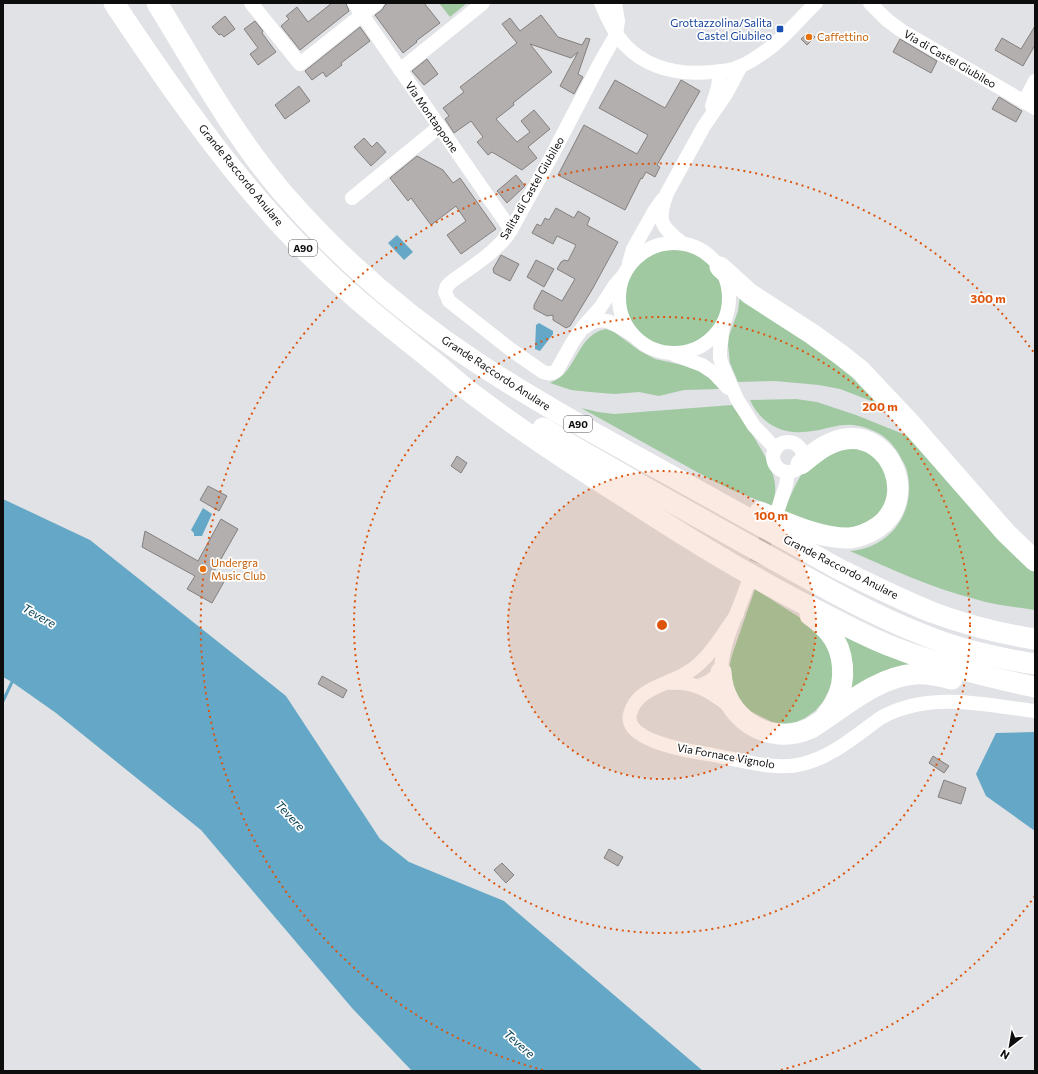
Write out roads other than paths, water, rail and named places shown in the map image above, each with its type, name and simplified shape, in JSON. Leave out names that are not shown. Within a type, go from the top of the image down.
[{"type":"highway","name":"Grande Raccordo Anulare","points":[[109,3],[123,8],[195,120],[250,189],[284,228],[312,258],[374,315],[430,358],[467,390],[580,469],[690,539],[781,593],[862,634],[919,657],[960,670],[1035,686]]},
{"type":"highway","name":"Grande Raccordo Anulare","points":[[157,3],[207,85],[248,148],[283,192],[350,263],[392,299],[448,343],[515,387],[574,422],[838,568],[934,613],[983,629],[1035,639]]},
{"type":"highway","name":"Grande Raccordo Anulare","points":[[170,3],[207,85]]},
{"type":"highway","points":[[720,267],[750,294],[812,334],[860,370],[909,422],[1006,532],[1035,561]]},
{"type":"highway","name":"Grande Raccordo Anulare","points":[[430,358],[574,447],[817,584],[900,625],[931,638],[975,652],[1035,664]]},
{"type":"highway","points":[[689,486],[804,529],[820,534],[852,538],[869,532],[882,524],[891,512],[897,500],[898,487],[894,468],[883,452],[867,442],[854,438],[846,438],[837,441],[819,449],[794,468]]},
{"type":"highway","points":[[781,593],[820,623],[829,632],[836,643],[841,656],[843,666],[841,690],[825,718]]},
{"type":"highway","points":[[721,672],[724,689],[728,699],[736,711],[744,720],[754,727],[776,734],[801,732],[810,728],[875,686],[894,678],[913,674],[928,674],[987,687],[1035,693]]},
{"type":"street","points":[[251,3],[300,64],[377,3]]},
{"type":"street","name":"Via Montappone","points":[[354,3],[511,230]]},
{"type":"street","points":[[400,70],[483,3]]},
{"type":"street","points":[[601,3],[616,35],[640,58],[663,68],[689,73],[720,71],[741,66],[772,47],[816,3]]},
{"type":"street","name":"Salita di Castel Giubileo","points":[[615,3],[618,21],[616,35],[511,230],[500,244],[451,282],[446,290],[449,300],[507,347],[542,372],[548,374],[557,370],[580,331],[604,303],[625,272],[637,242],[658,205],[667,193],[704,126],[726,94],[741,66]]},
{"type":"street","name":"Via di Castel Giubileo","points":[[870,3],[887,20],[902,31],[1030,105]]},
{"type":"street","name":"Salita di Castel Giubileo","points":[[704,126],[718,87],[720,71]]},
{"type":"street","points":[[1030,105],[1035,81]]},
{"type":"street","points":[[352,198],[439,127]]},
{"type":"street","name":"Salita di Castel Giubileo","points":[[667,193],[661,219],[667,230],[682,243]]},
{"type":"street","points":[[737,399],[720,358],[729,292],[726,280],[720,267],[704,251],[694,246],[682,243],[667,243],[649,247],[641,253],[625,272],[619,292],[619,309],[626,324],[638,338],[654,348],[695,362],[709,369],[718,376],[737,399],[754,426],[776,449]]},
{"type":"street","name":"Salita di Castel Giubileo","points":[[580,331],[592,322],[599,320],[612,323],[638,338]]},
{"type":"street","points":[[673,354],[691,352],[705,344],[716,334],[724,320]]},
{"type":"street","points":[[778,509],[786,485],[794,468],[804,456],[798,445],[793,443],[784,443],[780,445],[776,449],[773,458],[774,462],[780,469],[794,468]]},
{"type":"street","points":[[700,686],[710,681],[721,672],[724,649],[748,583]]},
{"type":"street","name":"Via Fornace Vignolo","points":[[737,614],[708,655],[695,667],[682,676],[643,694],[637,700],[629,717],[633,726],[641,734],[654,741],[673,747],[737,760],[775,766],[787,766],[802,764],[822,758],[882,717],[900,709],[921,704],[942,701],[1035,711]]},
{"type":"street","name":"Via Fornace Vignolo","points":[[662,684],[682,683],[700,686],[736,711]]},
{"type":"water","points":[[397,235],[413,252],[404,260],[388,243]]},
{"type":"water","points":[[539,323],[553,331],[553,334],[540,351],[535,349],[536,325]]},
{"type":"water","name":"Tevere","points":[[3,499],[90,540],[286,696],[380,839],[409,862],[504,901],[703,1071],[412,1071],[352,1008],[201,830],[56,713],[3,677]]},
{"type":"water","points":[[203,508],[212,514],[202,536],[194,536],[194,533],[191,530]]},
{"type":"water","points":[[1035,732],[1035,831],[986,796],[976,774],[996,733]]},
{"type":"waterway","points":[[3,701],[13,680]]},
{"type":"tunnel","points":[[748,582],[773,522]]},
{"type":"place","name":"Grottazzolina/Salita Castel Giubileo","points":[[780,29]]},
{"type":"place","name":"Caffettino","points":[[809,37]]},
{"type":"place","name":"Undergra Music Club","points":[[203,569]]}]
